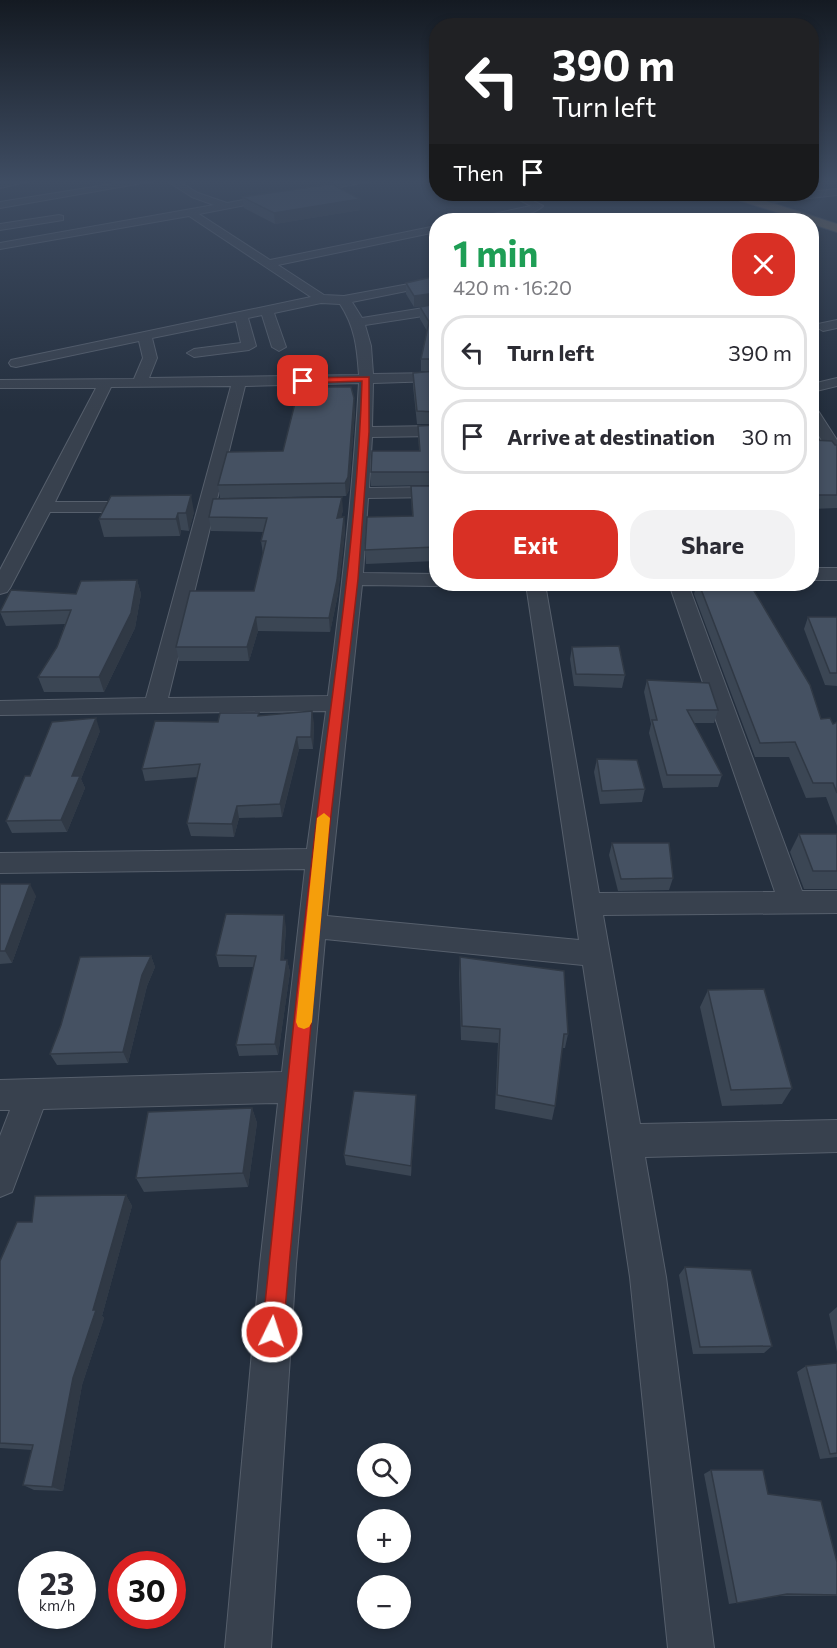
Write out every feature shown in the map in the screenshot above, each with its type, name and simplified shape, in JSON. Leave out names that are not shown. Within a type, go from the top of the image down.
[{"type":"street","points":[[257,258],[321,299]]},
{"type":"street","points":[[267,264],[297,258]]},
{"type":"street","points":[[16,363],[145,338],[321,299],[344,300],[429,283]]},
{"type":"street","points":[[248,1648],[278,1264],[319,859],[353,579],[355,500],[365,432],[364,346],[358,322],[344,300]]},
{"type":"street","points":[[267,310],[279,347]]},
{"type":"street","points":[[358,322],[429,311]]},
{"type":"street","points":[[194,353],[249,346],[241,316]]},
{"type":"street","points":[[823,327],[837,324]]},
{"type":"street","points":[[140,382],[150,358],[145,338]]},
{"type":"street","points":[[0,384],[429,377]]},
{"type":"street","points":[[0,588],[44,507],[106,382]]},
{"type":"street","points":[[155,705],[200,506],[239,382]]},
{"type":"street","points":[[819,386],[837,382]]},
{"type":"street","points":[[819,423],[837,453]]},
{"type":"street","points":[[365,432],[429,430]]},
{"type":"street","points":[[355,500],[429,493]]},
{"type":"street","points":[[200,506],[229,506]]},
{"type":"street","points":[[44,507],[160,507]]},
{"type":"street","points":[[819,574],[837,574]]},
{"type":"street","points":[[353,579],[429,580]]},
{"type":"street","points":[[536,591],[648,1277],[691,1648]]},
{"type":"street","points":[[681,591],[792,902]]},
{"type":"street","points":[[0,708],[338,703]]},
{"type":"street","points":[[0,863],[319,859]]},
{"type":"street","points":[[587,904],[837,902]]},
{"type":"street","points":[[314,926],[595,954]]},
{"type":"street","points":[[0,1180],[16,1095],[297,1087]]},
{"type":"street","points":[[626,1141],[837,1136]]},
{"type":"building","points":[[429,278],[429,294],[414,296],[406,283]]},
{"type":"building","points":[[429,305],[429,322],[420,307]]},
{"type":"building","points":[[429,322],[429,359],[421,359]]},
{"type":"building","points":[[429,372],[429,412],[417,411],[413,373]]},
{"type":"building","points":[[299,387],[351,387],[354,398],[348,477],[345,483],[218,485],[227,452],[283,451]]},
{"type":"building","points":[[429,425],[429,472],[371,472],[372,451],[420,451],[418,426]]},
{"type":"building","points":[[819,440],[832,441],[837,445],[837,495],[819,495]]},
{"type":"building","points":[[411,486],[429,486],[429,547],[365,550],[367,517],[413,516]]},
{"type":"building","points":[[191,495],[186,513],[178,513],[176,519],[99,519],[111,496]]},
{"type":"building","points":[[342,497],[337,518],[344,517],[337,580],[329,618],[256,617],[247,647],[176,647],[190,591],[254,591],[266,541],[261,541],[267,518],[209,517],[213,499]]},
{"type":"building","points":[[137,580],[131,613],[99,677],[38,677],[57,647],[71,610],[0,612],[11,590],[76,594],[81,581]]},
{"type":"building","points":[[702,591],[754,591],[810,685],[821,719],[830,718],[833,724],[837,722],[837,793],[833,783],[813,783],[795,742],[760,743]]},
{"type":"building","points":[[808,617],[837,617],[837,673],[830,673]]},
{"type":"building","points":[[619,646],[625,675],[576,674],[572,647]]},
{"type":"building","points":[[647,680],[709,683],[718,710],[687,710],[722,775],[667,775],[652,720],[657,720]]},
{"type":"building","points":[[312,711],[311,737],[297,737],[280,804],[237,806],[232,824],[187,823],[200,764],[142,769],[155,721],[218,722],[220,713],[259,713],[258,716]]},
{"type":"building","points":[[96,718],[72,776],[80,776],[61,820],[6,821],[25,776],[30,776],[52,722]]},
{"type":"building","points":[[597,759],[637,760],[645,789],[602,791]]},
{"type":"building","points":[[799,834],[837,834],[837,871],[813,871]]},
{"type":"building","points":[[612,843],[669,843],[673,878],[621,879]]},
{"type":"building","points":[[0,884],[30,884],[5,951],[0,951]]},
{"type":"building","points":[[226,914],[284,915],[281,960],[287,960],[275,1044],[236,1045],[256,956],[216,955]]},
{"type":"building","points":[[151,956],[142,975],[123,1052],[50,1054],[61,1025],[80,957]]},
{"type":"building","points":[[460,957],[564,971],[568,1034],[564,1034],[555,1106],[497,1095],[500,1029],[462,1026]]},
{"type":"building","points":[[764,989],[792,1088],[731,1090],[708,990]]},
{"type":"building","points":[[354,1091],[416,1095],[411,1166],[344,1155]]},
{"type":"building","points":[[252,1108],[243,1173],[136,1178],[148,1112]]},
{"type":"building","points":[[126,1195],[93,1310],[96,1310],[73,1378],[52,1487],[23,1485],[33,1445],[0,1443],[0,1261],[17,1222],[32,1222],[35,1196]]},
{"type":"building","points":[[685,1267],[751,1270],[772,1346],[700,1347]]},
{"type":"building","points":[[837,1363],[837,1453],[830,1454],[806,1366]]},
{"type":"building","points":[[711,1470],[763,1470],[768,1494],[821,1501],[837,1562],[837,1595],[787,1594],[737,1603]]},
{"type":"slow traffic","points":[[304,1022],[324,818]]},
{"type":"route","points":[[272,1332],[319,859],[353,579],[365,432],[366,379],[303,381]]}]
